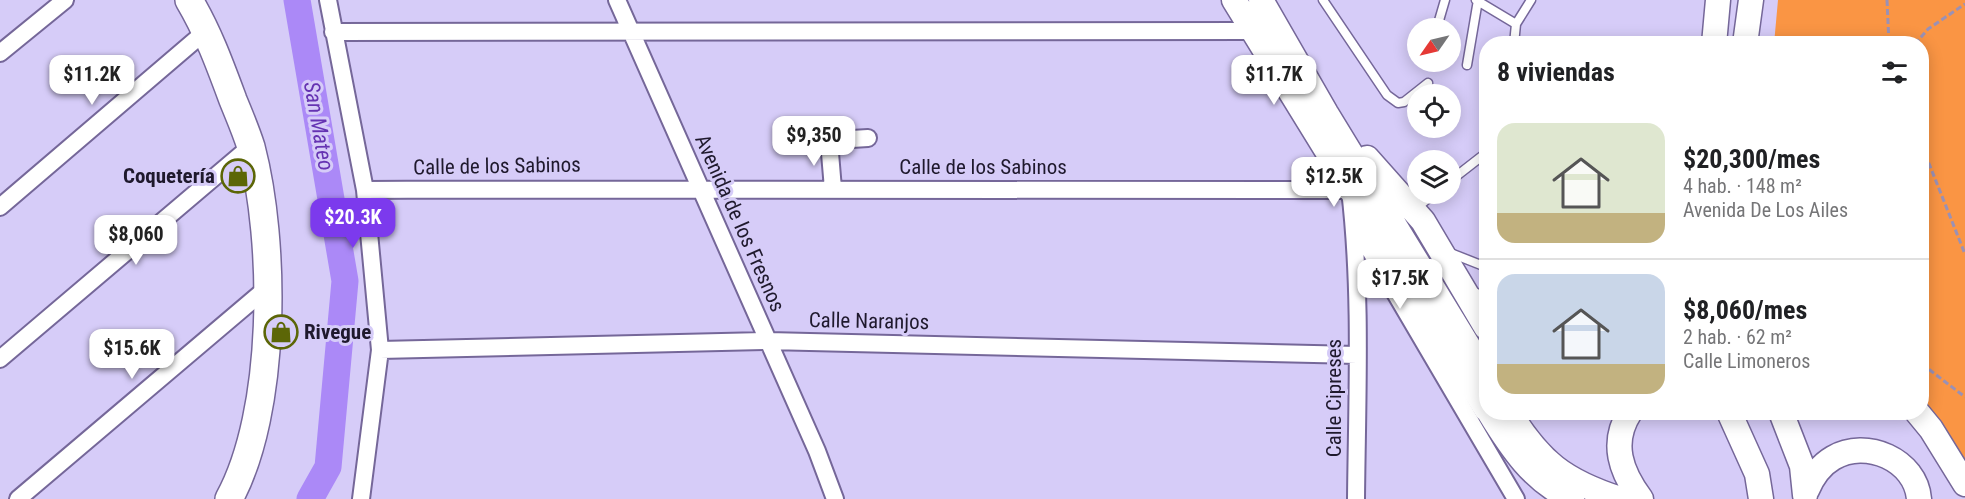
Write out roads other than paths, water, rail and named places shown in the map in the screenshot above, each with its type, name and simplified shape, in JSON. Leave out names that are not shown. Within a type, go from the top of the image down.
[{"type":"main road","points":[[189,0],[207,30],[251,146],[263,219],[268,287],[268,349],[257,412],[241,478],[229,499]]},
{"type":"main road","points":[[1234,0],[1479,397]]},
{"type":"main road","points":[[1261,0],[1326,113],[1479,364]]},
{"type":"main road","points":[[1715,36],[1719,0]]},
{"type":"main road","points":[[1746,36],[1750,7]]},
{"type":"main road","points":[[1750,7],[1751,36]]},
{"type":"main road","points":[[1326,113],[1413,210],[1479,315]]},
{"type":"main road","points":[[1494,420],[1513,451],[1536,476],[1572,499]]},
{"type":"main road","points":[[1514,420],[1544,461],[1571,480],[1620,499]]},
{"type":"main road","points":[[1626,420],[1620,433],[1619,455],[1624,471],[1641,499]]},
{"type":"main road","points":[[1732,420],[1757,474],[1761,499]]},
{"type":"main road","points":[[1784,420],[1802,466],[1806,495]]},
{"type":"main road","points":[[1924,420],[1965,484]]},
{"type":"main road","points":[[1806,495],[1814,476],[1833,458],[1856,451],[1876,451],[1895,460],[1911,476],[1919,499]]},
{"type":"street","points":[[0,53],[65,0]]},
{"type":"street","points":[[328,0],[365,190],[380,350],[361,499]]},
{"type":"street","name":"Avenida de los Fresnos","points":[[617,0],[818,451],[835,499]]},
{"type":"street","points":[[0,207],[207,30]]},
{"type":"street","points":[[333,32],[1252,31]]},
{"type":"street","points":[[804,142],[868,138]]},
{"type":"street","points":[[828,141],[833,189]]},
{"type":"street","points":[[0,359],[251,146]]},
{"type":"street","name":"Calle de los Sabinos","points":[[365,190],[699,187],[1350,190]]},
{"type":"street","name":"Calle Cipreses","points":[[1350,190],[1357,355],[1356,499]]},
{"type":"street","points":[[1353,222],[1516,499]]},
{"type":"street","points":[[18,499],[268,287]]},
{"type":"street","name":"Calle Naranjos","points":[[380,350],[768,341],[1357,355]]},
{"type":"lane","points":[[1323,0],[1393,100],[1404,102],[1428,83]]},
{"type":"lane","points":[[1440,18],[1445,0]]},
{"type":"lane","points":[[1467,65],[1478,0],[1516,24]]},
{"type":"lane","points":[[1515,36],[1516,24],[1530,0]]},
{"type":"lane","points":[[1461,172],[1479,158]]},
{"type":"lane","points":[[1413,210],[1421,204]]},
{"type":"lane","points":[[1440,250],[1479,264]]},
{"type":"lane","points":[[1463,286],[1479,294]]},
{"type":"waterway","name":"San Mateo","points":[[297,0],[345,281],[328,467],[310,499]]},
{"type":"place","name":"Coquetería","points":[[238,176]]},
{"type":"place","name":"Rivegue","points":[[281,332]]}]
